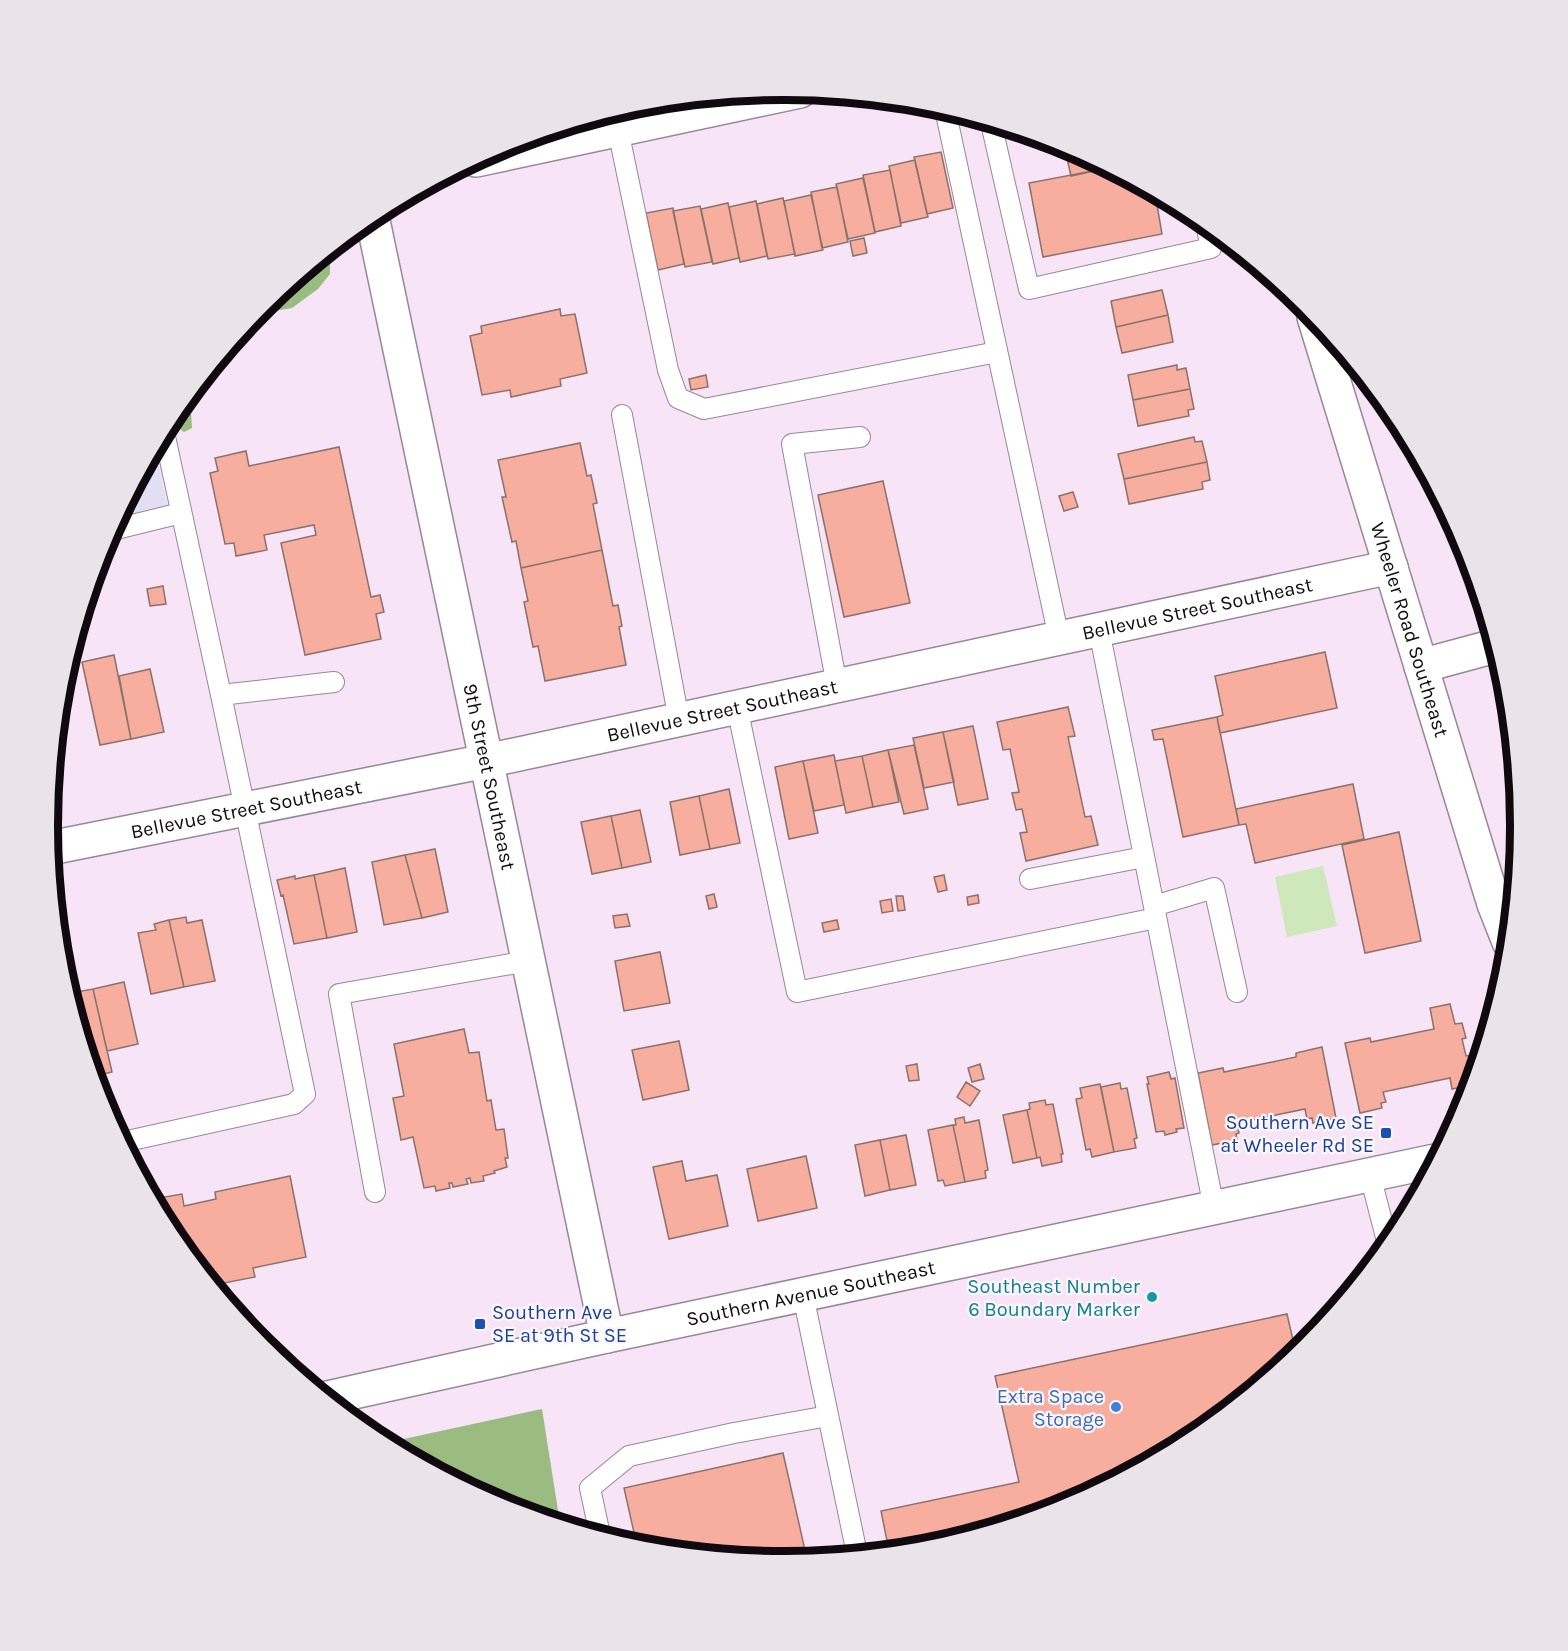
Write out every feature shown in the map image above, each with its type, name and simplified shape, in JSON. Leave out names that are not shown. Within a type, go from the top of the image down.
[{"type":"street","points":[[534,145],[631,120],[735,102]]},
{"type":"street","name":"9th Street Southeast","points":[[374,227],[607,1336]]},
{"type":"street","name":"Wheeler Road Southeast","points":[[1320,337],[1421,666],[1504,901]]},
{"type":"street","name":"Bellevue Street Southeast","points":[[59,846],[486,761],[1391,567]]},
{"type":"street","points":[[1421,666],[1487,648]]},
{"type":"street","name":"Southern Avenue Southeast","points":[[336,1396],[803,1294],[1426,1163]]},
{"type":"lane","points":[[947,119],[1059,638]]},
{"type":"lane","points":[[631,120],[668,370],[678,398],[704,409],[997,352]]},
{"type":"lane","points":[[993,132],[1029,289],[1211,248],[1209,238]]},
{"type":"lane","points":[[622,415],[679,720]]},
{"type":"lane","points":[[837,686],[792,444],[860,436]]},
{"type":"lane","points":[[130,1140],[294,1104],[305,1094],[167,445]]},
{"type":"lane","points":[[123,527],[181,513]]},
{"type":"lane","points":[[1099,630],[1214,1208]]},
{"type":"lane","points":[[221,695],[334,682]]},
{"type":"lane","points":[[737,707],[797,992],[1155,912],[1214,888],[1237,992]]},
{"type":"lane","points":[[1030,879],[1144,856]]},
{"type":"lane","points":[[375,1192],[339,994],[528,961]]},
{"type":"lane","points":[[1370,1175],[1385,1232]]},
{"type":"lane","points":[[803,1294],[856,1547]]},
{"type":"lane","points":[[598,1527],[590,1488],[629,1456],[734,1433],[828,1416]]},
{"type":"shaded area","points":[[158,460],[168,508],[127,518]]},
{"type":"green space","points":[[330,260],[330,274],[318,289],[292,308],[272,311]]},
{"type":"green space","points":[[191,408],[192,428],[184,432],[180,424]]},
{"type":"green space","points":[[1323,866],[1337,926],[1287,937],[1275,877]]},
{"type":"green space","points":[[542,1409],[559,1514],[506,1496],[463,1476],[399,1440]]},
{"type":"building","points":[[941,152],[953,208],[927,214],[914,157]]},
{"type":"building","points":[[1067,157],[1096,171],[1071,176]]},
{"type":"building","points":[[915,160],[928,217],[901,223],[889,166]]},
{"type":"building","points":[[890,170],[901,226],[875,232],[863,175]]},
{"type":"building","points":[[1095,170],[1157,203],[1162,234],[1043,257],[1029,183]]},
{"type":"building","points":[[863,178],[875,233],[848,239],[836,184]]},
{"type":"building","points":[[837,187],[848,242],[822,248],[811,192]]},
{"type":"building","points":[[811,195],[823,250],[795,256],[784,201]]},
{"type":"building","points":[[783,198],[795,254],[768,259],[757,204]]},
{"type":"building","points":[[756,201],[767,256],[740,262],[729,207]]},
{"type":"building","points":[[728,203],[739,258],[713,264],[701,209]]},
{"type":"building","points":[[700,206],[712,262],[685,267],[673,211]]},
{"type":"building","points":[[673,208],[684,264],[658,270],[646,213]]},
{"type":"building","points":[[864,238],[867,253],[853,256],[850,241]]},
{"type":"building","points":[[1162,290],[1168,315],[1116,327],[1111,301]]},
{"type":"building","points":[[560,309],[561,316],[575,314],[587,373],[560,379],[561,386],[511,397],[510,390],[482,395],[470,336],[482,333],[481,326]]},
{"type":"building","points":[[1168,315],[1173,342],[1122,353],[1116,327]]},
{"type":"building","points":[[1177,365],[1177,370],[1186,368],[1190,389],[1133,400],[1128,375]]},
{"type":"building","points":[[706,375],[708,387],[691,390],[689,379]]},
{"type":"building","points":[[1190,389],[1194,409],[1188,410],[1189,416],[1138,426],[1133,400]]},
{"type":"building","points":[[1194,437],[1195,442],[1202,441],[1207,462],[1124,479],[1118,454]]},
{"type":"building","points":[[580,443],[587,476],[591,475],[597,503],[593,504],[602,550],[521,568],[516,541],[512,542],[502,497],[506,497],[498,460]]},
{"type":"building","points":[[339,447],[371,597],[380,595],[384,612],[376,614],[381,639],[305,655],[281,543],[316,535],[314,525],[264,535],[267,550],[236,556],[234,543],[225,544],[210,473],[218,471],[215,458],[246,451],[249,466]]},
{"type":"building","points":[[1207,462],[1210,480],[1202,482],[1203,489],[1129,504],[1124,479]]},
{"type":"building","points":[[883,481],[910,603],[844,617],[818,495]]},
{"type":"building","points":[[1073,492],[1078,507],[1064,511],[1059,496]]},
{"type":"building","points":[[602,550],[613,606],[618,605],[622,626],[619,627],[626,665],[545,681],[538,646],[533,647],[524,602],[528,601],[521,568]]},
{"type":"building","points":[[163,586],[166,604],[150,606],[147,589]]},
{"type":"building","points":[[1325,652],[1337,708],[1220,733],[1217,717],[1223,715],[1215,676]]},
{"type":"building","points":[[114,655],[131,739],[100,745],[82,662]]},
{"type":"building","points":[[150,669],[164,732],[131,739],[119,676]]},
{"type":"building","points":[[1068,707],[1075,736],[1068,737],[1085,817],[1091,816],[1098,845],[1026,861],[1020,833],[1027,832],[1022,809],[1016,810],[1012,793],[1019,792],[1010,749],[1003,750],[997,722]]},
{"type":"building","points":[[1217,717],[1239,825],[1183,837],[1163,739],[1154,740],[1152,730]]},
{"type":"building","points":[[973,726],[988,799],[958,805],[943,732]]},
{"type":"building","points":[[943,732],[954,782],[924,788],[913,738]]},
{"type":"building","points":[[914,745],[928,809],[904,814],[888,750]]},
{"type":"building","points":[[888,750],[899,802],[873,807],[862,756]]},
{"type":"building","points":[[834,755],[844,805],[814,811],[803,761]]},
{"type":"building","points":[[862,756],[873,807],[846,813],[835,761]]},
{"type":"building","points":[[803,761],[818,833],[789,839],[775,767]]},
{"type":"building","points":[[1353,784],[1364,839],[1255,863],[1246,824],[1239,825],[1236,809]]},
{"type":"building","points":[[729,789],[740,843],[710,849],[699,796]]},
{"type":"building","points":[[699,796],[710,849],[680,855],[670,802]]},
{"type":"building","points":[[640,810],[651,862],[622,868],[611,816]]},
{"type":"building","points":[[611,816],[622,868],[592,874],[581,822]]},
{"type":"building","points":[[1399,832],[1421,941],[1365,953],[1342,845]]},
{"type":"building","points":[[435,849],[448,912],[422,918],[405,855]]},
{"type":"building","points":[[405,855],[422,918],[384,925],[372,862]]},
{"type":"building","points":[[345,868],[357,932],[327,938],[314,875]]},
{"type":"building","points":[[314,875],[327,938],[294,944],[283,895],[281,896],[277,880]]},
{"type":"building","points":[[944,875],[947,890],[938,892],[934,877]]},
{"type":"building","points":[[714,894],[717,907],[709,909],[706,896]]},
{"type":"building","points":[[978,895],[979,903],[968,905],[967,897]]},
{"type":"building","points":[[896,896],[903,896],[905,910],[898,911]]},
{"type":"building","points":[[891,899],[893,911],[882,913],[880,901]]},
{"type":"building","points":[[627,914],[630,926],[615,928],[613,916]]},
{"type":"building","points":[[186,917],[187,923],[202,920],[215,981],[184,987],[169,920]]},
{"type":"building","points":[[169,920],[184,987],[151,994],[138,933],[156,930],[154,924]]},
{"type":"building","points":[[837,920],[839,929],[824,932],[822,923]]},
{"type":"building","points":[[660,952],[670,1003],[624,1011],[615,961]]},
{"type":"building","points":[[124,982],[138,1044],[107,1051],[93,989]]},
{"type":"building","points":[[93,989],[112,1072],[103,1074],[78,992]]},
{"type":"building","points":[[1450,1004],[1455,1024],[1462,1023],[1466,1038],[1462,1039],[1466,1056],[1472,1055],[1458,1092],[1457,1088],[1452,1089],[1450,1078],[1383,1092],[1386,1102],[1381,1103],[1382,1108],[1360,1113],[1345,1043],[1370,1038],[1371,1042],[1434,1029],[1430,1008]]},
{"type":"building","points":[[464,1029],[469,1053],[479,1052],[487,1101],[491,1100],[496,1130],[504,1129],[507,1167],[483,1176],[484,1181],[471,1183],[470,1178],[466,1179],[468,1184],[453,1187],[452,1183],[449,1183],[450,1188],[436,1191],[435,1186],[424,1188],[413,1137],[401,1140],[393,1098],[404,1096],[394,1044]]},
{"type":"building","points":[[679,1041],[689,1090],[643,1100],[632,1050]]},
{"type":"building","points":[[1322,1047],[1336,1118],[1313,1123],[1312,1118],[1307,1119],[1305,1109],[1237,1123],[1239,1133],[1236,1134],[1237,1140],[1212,1145],[1198,1073],[1223,1068],[1224,1072],[1296,1057],[1296,1053]]},
{"type":"building","points":[[917,1064],[919,1080],[909,1081],[906,1066]]},
{"type":"building","points":[[980,1064],[984,1079],[972,1082],[968,1068]]},
{"type":"building","points":[[1169,1072],[1171,1079],[1175,1078],[1184,1128],[1176,1129],[1177,1132],[1165,1135],[1164,1131],[1156,1132],[1147,1077]]},
{"type":"building","points":[[966,1082],[980,1091],[970,1106],[957,1097]]},
{"type":"building","points":[[1120,1083],[1121,1089],[1127,1088],[1137,1138],[1134,1139],[1136,1148],[1114,1152],[1101,1087]]},
{"type":"building","points":[[1100,1084],[1114,1152],[1092,1157],[1090,1149],[1086,1150],[1076,1099],[1082,1098],[1080,1088]]},
{"type":"building","points":[[1045,1100],[1046,1105],[1053,1104],[1063,1154],[1061,1154],[1062,1162],[1042,1166],[1040,1157],[1037,1158],[1027,1110],[1030,1109],[1029,1103]]},
{"type":"building","points":[[1027,1110],[1037,1158],[1013,1163],[1003,1115]]},
{"type":"building","points":[[964,1117],[965,1123],[979,1120],[988,1170],[985,1171],[986,1178],[965,1182],[953,1125],[956,1125],[955,1119]]},
{"type":"building","points":[[953,1125],[965,1182],[945,1186],[943,1180],[938,1181],[928,1130]]},
{"type":"building","points":[[906,1135],[916,1185],[890,1190],[880,1140]]},
{"type":"building","points":[[880,1140],[890,1190],[865,1196],[855,1145]]},
{"type":"building","points":[[806,1156],[817,1208],[758,1221],[747,1169]]},
{"type":"building","points":[[682,1161],[686,1181],[717,1175],[728,1226],[669,1239],[653,1167]]},
{"type":"building","points":[[290,1176],[306,1257],[253,1268],[255,1277],[222,1283],[181,1229],[162,1197],[182,1194],[184,1206],[216,1199],[215,1192]]},
{"type":"building","name":"Extra Space Storage","points":[[1287,1314],[1294,1342],[1226,1401],[1187,1429],[1105,1476],[1062,1496],[972,1526],[888,1544],[881,1511],[1019,1482],[995,1376]]},
{"type":"building","points":[[783,1453],[805,1550],[737,1549],[689,1545],[635,1535],[624,1488]]},
{"type":"place","name":"Southern Ave SE at Wheeler Rd SE","points":[[1386,1133]]},
{"type":"place","name":"Southeast Number 6 Boundary Marker","points":[[1152,1297]]},
{"type":"place","name":"Southern Ave SE at 9th St SE","points":[[480,1324]]},
{"type":"place","name":"Extra Space Storage","points":[[1116,1407]]}]
